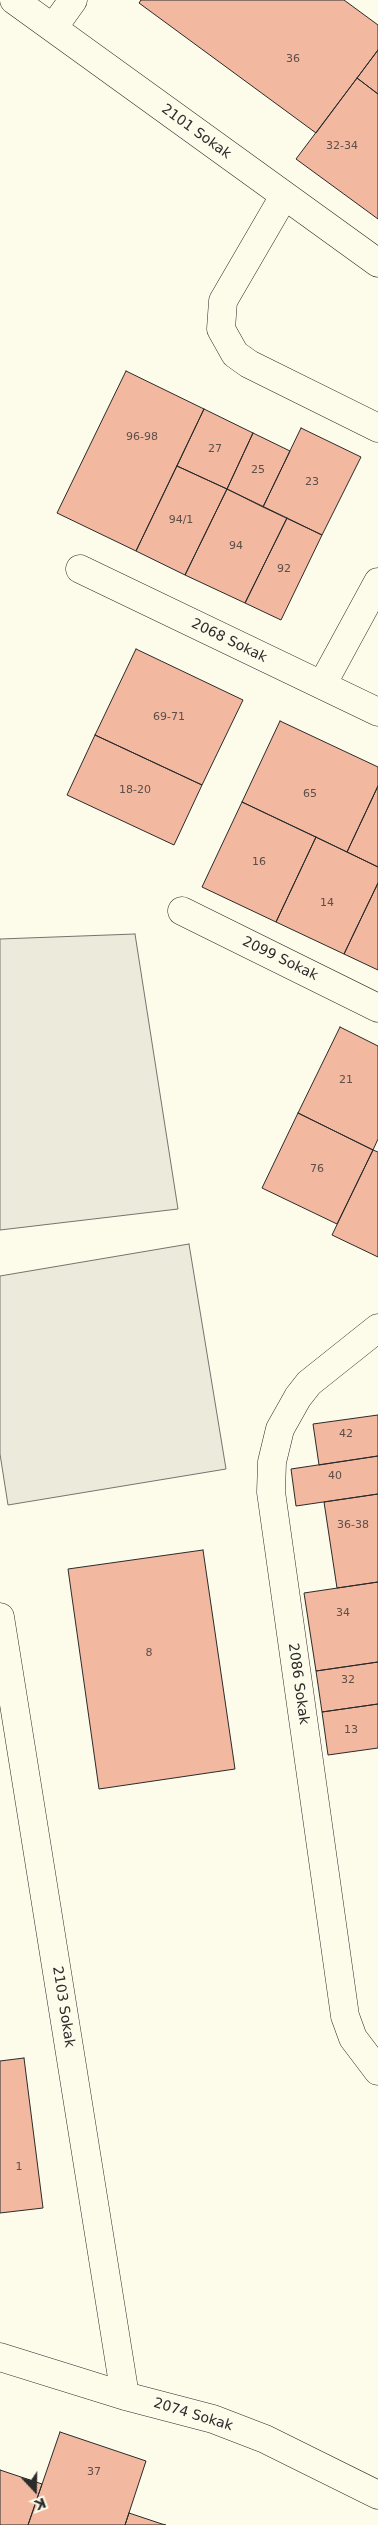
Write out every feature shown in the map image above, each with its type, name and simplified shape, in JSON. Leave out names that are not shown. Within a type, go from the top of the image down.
[{"type":"street","name":"2101 Sokak","points":[[14,0],[378,264]]},
{"type":"street","points":[[53,28],[73,0]]},
{"type":"street","points":[[284,196],[223,301],[221,329],[235,354],[249,364],[378,428]]},
{"type":"street","name":"2068 Sokak","points":[[80,569],[378,712]]},
{"type":"street","points":[[322,685],[378,582]]},
{"type":"street","name":"2099 Sokak","points":[[182,911],[378,1008]]},
{"type":"street","name":"2086 Sokak","points":[[378,1328],[309,1384],[298,1397],[280,1429],[272,1462],[272,1492],[344,2016],[353,2038],[378,2071]]},
{"type":"street","name":"2103 Sokak","points":[[0,1618],[125,2396]]},
{"type":"street","name":"2074 Sokak","points":[[0,2357],[125,2396],[213,2419],[248,2433],[378,2495]]},
{"type":"shaded area","points":[[135,934],[178,1209],[0,1230],[0,939]]},
{"type":"shaded area","points":[[189,1244],[226,1469],[8,1505],[0,1454],[0,1276]]},
{"type":"building","points":[[141,0],[344,0],[378,25],[378,50],[316,133],[139,3]]},
{"type":"building","points":[[378,50],[378,94],[357,78]]},
{"type":"building","points":[[357,78],[378,94],[378,219],[296,159]]},
{"type":"building","points":[[126,371],[204,409],[136,551],[57,513]]},
{"type":"building","points":[[204,409],[253,433],[227,489],[177,466]]},
{"type":"building","points":[[301,428],[361,457],[322,535],[263,507]]},
{"type":"building","points":[[253,433],[290,451],[263,507],[227,489]]},
{"type":"building","points":[[177,466],[227,489],[185,575],[136,551]]},
{"type":"building","points":[[227,489],[287,518],[245,603],[185,575]]},
{"type":"building","points":[[287,518],[322,535],[281,620],[245,603]]},
{"type":"building","points":[[136,649],[243,700],[202,785],[95,735]]},
{"type":"building","points":[[280,721],[378,767],[378,786],[347,852],[242,802]]},
{"type":"building","points":[[95,735],[202,785],[174,845],[67,795]]},
{"type":"building","points":[[378,786],[378,867],[347,852]]},
{"type":"building","points":[[242,802],[316,837],[276,922],[202,887]]},
{"type":"building","points":[[316,837],[378,867],[378,883],[344,954],[276,922]]},
{"type":"building","points":[[378,883],[378,970],[344,954]]},
{"type":"building","points":[[340,1027],[378,1046],[378,1139],[373,1150],[298,1113]]},
{"type":"building","points":[[298,1113],[373,1150],[337,1224],[262,1188]]},
{"type":"building","points":[[373,1150],[378,1152],[378,1257],[332,1235]]},
{"type":"building","points":[[378,1415],[378,1456],[319,1465],[313,1424]]},
{"type":"building","points":[[378,1456],[378,1494],[296,1506],[291,1469]]},
{"type":"building","points":[[378,1494],[378,1582],[337,1588],[324,1502]]},
{"type":"building","points":[[203,1550],[235,1769],[99,1789],[68,1569]]},
{"type":"building","points":[[378,1582],[378,1662],[316,1671],[304,1593]]},
{"type":"building","points":[[378,1662],[378,1704],[322,1712],[316,1671]]},
{"type":"building","points":[[378,1704],[378,1748],[328,1755],[322,1712]]},
{"type":"building","points":[[24,2058],[43,2208],[0,2213],[0,2061]]},
{"type":"building","points":[[60,2432],[146,2461],[125,2525],[28,2525]]},
{"type":"building","points":[[0,2470],[42,2484],[28,2525],[0,2525]]},
{"type":"building","points":[[129,2513],[162,2524],[166,2525],[125,2525]]}]
